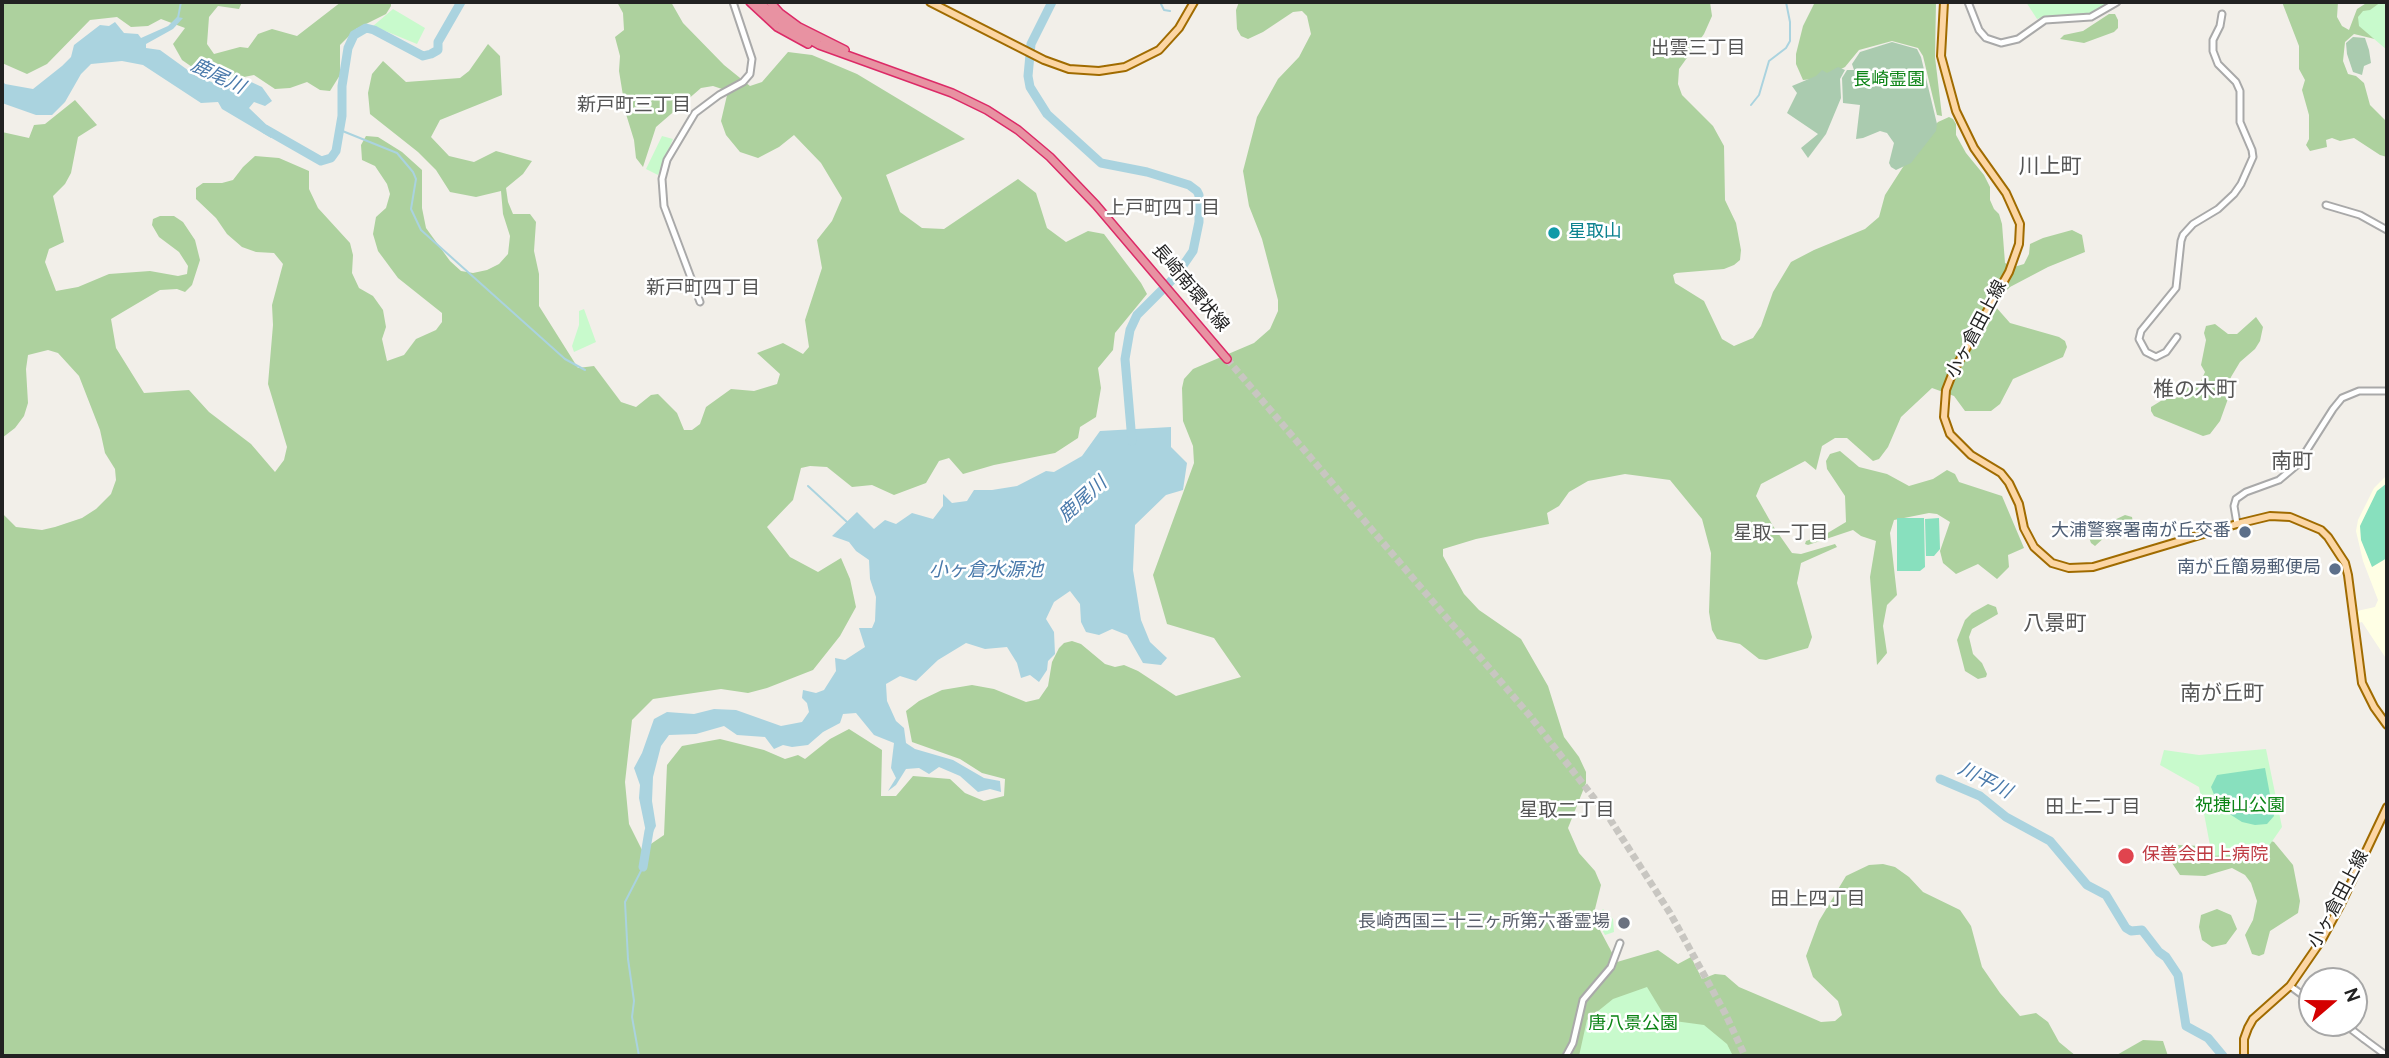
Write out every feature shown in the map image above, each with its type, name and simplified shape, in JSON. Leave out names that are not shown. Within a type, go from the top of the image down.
[{"type":"highway","points":[[750,2],[787,34],[829,52],[892,72]]},
{"type":"highway","points":[[759,2],[798,34],[862,62]]},
{"type":"highway","points":[[770,2],[799,27],[892,72]]},
{"type":"highway","name":"長崎南環状線","points":[[892,72],[952,93],[1003,119],[1051,157],[1096,205],[1227,359]]},
{"type":"main road","points":[[930,2],[1042,59],[1080,71],[1106,70],[1133,64],[1159,50],[1171,39],[1194,2]]},
{"type":"main road","name":"小ヶ倉田上線","points":[[1944,2],[1941,56],[1955,111],[1974,148],[2006,193],[2020,224],[2019,244],[2009,272],[1953,372],[1946,390],[1944,417],[1950,434],[1971,455],[2001,473],[2016,494],[2027,538],[2052,563],[2069,568],[2093,567],[2237,524],[2276,516],[2290,517],[2310,524],[2329,537],[2341,554],[2348,575],[2362,682],[2374,707],[2387,725]]},
{"type":"main road","name":"小ヶ倉田上線","points":[[2244,1056],[2244,1039],[2253,1019],[2290,986],[2331,925],[2387,807]]},
{"type":"street","points":[[699,302],[664,206],[662,178],[667,160],[695,113],[719,94],[743,82],[750,74],[752,59],[733,2]]},
{"type":"street","points":[[1968,2],[1979,30],[1986,38],[2001,43],[2018,39],[2045,20],[2086,18],[2117,2]]},
{"type":"street","points":[[2177,337],[2166,352],[2156,357],[2140,346],[2141,331],[2176,288],[2183,235],[2193,225],[2224,205],[2234,194],[2253,157],[2240,122],[2240,91],[2236,82],[2214,57],[2212,45],[2222,14]]},
{"type":"street","points":[[2326,205],[2360,215],[2387,230]]},
{"type":"street","points":[[2237,524],[2234,506],[2236,499],[2246,492],[2279,480],[2298,464],[2343,398],[2360,391],[2387,391]]},
{"type":"street","points":[[1566,1056],[1573,1043],[1583,1000],[1611,967],[1620,943]]},
{"type":"street","points":[[2290,986],[2298,992]]},
{"type":"street","points":[[2361,1037],[2386,1056]]},
{"type":"shaded area","points":[[2387,475],[2387,660],[2362,622],[2358,623],[2357,611],[2375,607],[2378,600],[2363,561],[2356,531],[2358,520],[2374,488]]},
{"type":"green space","points":[[2,2],[242,2],[239,9],[218,6],[209,17],[207,44],[214,54],[240,47],[248,48],[258,34],[272,29],[297,36],[341,2],[391,2],[391,6],[386,14],[356,29],[340,45],[340,75],[330,91],[320,90],[307,82],[290,88],[275,89],[254,75],[224,81],[205,76],[182,60],[173,44],[185,28],[161,19],[148,26],[131,27],[117,17],[90,20],[47,64],[27,74],[2,63]]},
{"type":"green space","points":[[617,2],[671,2],[683,23],[724,65],[750,86],[762,82],[788,52],[812,55],[857,74],[965,139],[886,175],[900,212],[922,228],[944,229],[1018,179],[1036,193],[1047,228],[1066,242],[1088,231],[1104,234],[1147,294],[1115,333],[1113,350],[1098,368],[1101,388],[1096,417],[1080,427],[1078,438],[1055,453],[963,474],[949,458],[939,461],[926,483],[894,495],[872,485],[852,487],[827,467],[801,468],[793,500],[767,527],[790,557],[818,572],[841,558],[850,579],[856,607],[840,636],[813,670],[748,693],[721,689],[653,699],[632,720],[625,782],[629,824],[642,850],[664,835],[667,765],[682,746],[720,739],[764,750],[785,759],[798,755],[805,759],[830,739],[849,729],[882,750],[881,796],[896,796],[913,776],[950,779],[965,793],[984,801],[1004,796],[1005,779],[982,773],[960,759],[912,742],[906,711],[919,701],[942,690],[972,685],[994,689],[1026,702],[1039,699],[1048,686],[1052,662],[1059,648],[1072,641],[1081,644],[1105,664],[1115,667],[1124,665],[1138,671],[1176,696],[1241,677],[1214,638],[1167,624],[1153,575],[1194,463],[1193,446],[1183,421],[1184,379],[1193,369],[1254,343],[1270,329],[1278,311],[1278,300],[1262,239],[1249,206],[1243,171],[1257,117],[1278,79],[1299,57],[1311,34],[1307,16],[1302,11],[1293,12],[1248,39],[1241,36],[1237,29],[1236,10],[1239,2],[1710,2],[1712,16],[1704,34],[1679,69],[1678,84],[1682,95],[1713,126],[1724,146],[1725,200],[1736,223],[1740,260],[1724,269],[1673,275],[1675,283],[1704,301],[1722,339],[1734,346],[1753,338],[1761,326],[1773,292],[1791,262],[1865,229],[1879,217],[1885,195],[1919,142],[1938,122],[1949,117],[1953,119],[1956,135],[1990,187],[1990,200],[2002,224],[2005,263],[2014,267],[2024,264],[2030,244],[2043,238],[2072,230],[2082,235],[2085,252],[2010,287],[1997,300],[1995,306],[2010,323],[2059,337],[2065,341],[2067,347],[2063,357],[2013,379],[2000,404],[1991,411],[1965,411],[1954,396],[1932,388],[1901,417],[1888,447],[1879,459],[1873,461],[1847,438],[1835,438],[1822,446],[1816,470],[1805,461],[1761,484],[1756,496],[1792,553],[1801,554],[1835,544],[1837,547],[1801,563],[1797,583],[1812,637],[1808,648],[1766,660],[1759,659],[1740,644],[1717,639],[1712,630],[1709,612],[1711,553],[1702,519],[1670,480],[1625,474],[1588,481],[1569,492],[1559,506],[1547,513],[1549,524],[1476,539],[1443,549],[1443,556],[1464,594],[1479,610],[1521,639],[1548,686],[1564,737],[1586,772],[1586,783],[1568,828],[1579,853],[1595,871],[1601,885],[1593,917],[1617,962],[1658,950],[1678,964],[1691,957],[1702,979],[1715,974],[1725,975],[1739,987],[1821,1022],[1835,1021],[1842,1015],[1838,1001],[1813,977],[1806,956],[1819,921],[1846,876],[1869,865],[1883,864],[1895,867],[1923,892],[1960,910],[1971,926],[1982,967],[2000,993],[2020,1016],[2036,1013],[2048,1022],[2059,1042],[2076,1056],[2,1056],[2,513],[16,527],[42,530],[55,527],[82,518],[96,509],[111,494],[116,480],[115,469],[105,453],[100,430],[79,376],[58,353],[48,350],[28,355],[28,403],[24,416],[15,428],[2,438],[2,132],[29,138],[34,125],[45,124],[75,100],[97,125],[78,137],[71,173],[53,196],[64,242],[49,249],[45,262],[56,291],[78,287],[109,274],[150,271],[178,276],[187,274],[188,266],[179,252],[159,237],[152,225],[153,219],[160,216],[174,216],[183,222],[195,240],[200,260],[192,285],[185,292],[177,289],[160,290],[111,319],[116,348],[144,393],[189,390],[209,412],[251,444],[275,472],[284,460],[287,447],[268,384],[272,305],[283,264],[274,253],[256,252],[242,247],[227,234],[216,218],[196,199],[196,188],[203,183],[233,180],[255,156],[279,158],[309,171],[309,189],[318,208],[350,243],[353,255],[352,273],[359,288],[373,296],[383,310],[386,327],[382,339],[387,361],[404,355],[416,339],[436,330],[442,322],[442,313],[398,278],[378,251],[373,234],[376,217],[386,208],[390,194],[375,166],[362,160],[361,145],[366,136],[378,137],[402,152],[422,170],[422,208],[426,228],[450,261],[461,271],[473,273],[499,264],[508,254],[510,236],[503,214],[501,191],[476,197],[450,192],[436,170],[418,152],[370,114],[368,93],[372,74],[383,61],[406,82],[460,78],[469,71],[488,44],[500,56],[502,95],[440,120],[431,137],[449,156],[474,162],[496,151],[532,161],[523,174],[506,188],[513,214],[530,214],[536,222],[534,251],[539,274],[539,306],[578,368],[594,366],[621,402],[636,407],[651,395],[658,394],[677,413],[684,430],[692,430],[700,424],[706,407],[731,389],[754,391],[777,384],[780,374],[757,353],[783,343],[803,354],[809,347],[805,320],[822,268],[817,240],[832,221],[842,198],[821,163],[794,135],[758,158],[740,152],[726,135],[721,121],[728,91],[713,86],[701,88],[656,127],[643,167],[636,158],[619,71],[620,56],[615,37],[624,30],[623,13]]},
{"type":"green space","points":[[1815,2],[1936,2],[1935,57],[1942,116],[1937,115],[1923,56],[1918,48],[1892,41],[1859,50],[1845,67],[1823,78],[1803,80],[1796,64],[1796,54],[1803,26]]},
{"type":"green space","points":[[2026,2],[2114,2],[2089,15],[2054,15],[2037,19]]},
{"type":"green space","points":[[2282,2],[2338,2],[2337,17],[2342,26],[2349,30],[2357,9],[2368,2],[2387,2],[2383,41],[2354,34],[2345,42],[2343,61],[2348,74],[2356,76],[2364,83],[2370,105],[2387,122],[2387,157],[2354,138],[2340,141],[2332,138],[2326,140],[2327,147],[2310,151],[2306,145],[2309,139],[2309,115],[2302,90],[2305,80],[2299,69],[2299,46]]},
{"type":"green space","points":[[2381,2],[2387,2],[2387,50],[2359,26],[2358,17],[2363,11],[2370,10]]},
{"type":"green space","points":[[393,9],[425,28],[417,44],[373,26]]},
{"type":"green space","points":[[2109,14],[2115,14],[2118,20],[2118,28],[2114,32],[2084,43],[2060,39],[2064,35],[2083,31]]},
{"type":"green space","points":[[2353,37],[2365,38],[2369,50],[2371,63],[2364,66],[2362,75],[2353,72],[2347,54],[2346,43]]},
{"type":"green space","name":"長崎霊園","points":[[1892,42],[1917,49],[1937,124],[1936,131],[1911,163],[1896,170],[1889,163],[1894,143],[1887,133],[1880,131],[1856,139],[1860,105],[1843,103],[1842,78],[1847,70],[1854,70],[1852,64],[1860,52]]},
{"type":"green space","points":[[1838,67],[1845,70],[1840,79],[1841,98],[1826,134],[1808,158],[1801,148],[1818,134],[1787,113],[1797,93],[1792,86],[1816,76],[1822,70],[1827,73]]},
{"type":"green space","points":[[662,136],[673,139],[658,175],[646,169]]},
{"type":"green space","points":[[584,309],[596,342],[574,352],[572,346],[579,325],[579,311]]},
{"type":"green space","points":[[2256,317],[2263,327],[2260,341],[2240,362],[2231,377],[2228,385],[2229,396],[2220,421],[2210,434],[2203,436],[2154,416],[2151,407],[2164,399],[2175,399],[2185,389],[2201,381],[2205,372],[2201,365],[2206,326],[2215,324],[2228,334],[2237,334]]},
{"type":"green space","points":[[1840,451],[1859,467],[1887,474],[1909,486],[1933,479],[1947,470],[1955,474],[1959,482],[2002,496],[2024,548],[2008,555],[2009,567],[1997,579],[1978,564],[1956,574],[1943,563],[1940,551],[1950,522],[1937,514],[1929,513],[1894,520],[1890,533],[1897,595],[1887,605],[1883,626],[1887,653],[1877,665],[1870,577],[1876,541],[1853,530],[1805,544],[1806,541],[1826,534],[1846,522],[1845,496],[1827,469],[1826,461],[1830,454]]},
{"type":"green space","points":[[2387,483],[2387,558],[2372,567],[2361,540],[2360,526],[2377,491]]},
{"type":"green space","points":[[2125,515],[2132,517],[2131,527],[2106,536],[2095,546],[2091,543],[2088,535],[2091,531]]},
{"type":"green space","points":[[1897,518],[1924,518],[1925,567],[1920,571],[1897,571]]},
{"type":"green space","points":[[1939,518],[1940,549],[1934,556],[1926,556],[1925,519]]},
{"type":"green space","points":[[1988,604],[1996,607],[1998,614],[1972,629],[1969,637],[1973,654],[1982,663],[1987,674],[1986,677],[1978,679],[1965,671],[1957,640],[1965,620]]},
{"type":"green space","name":"祝捷山公園","points":[[2266,749],[2282,827],[2264,853],[2212,856],[2199,787],[2160,765],[2164,750],[2199,755]]},
{"type":"green space","points":[[2265,768],[2274,816],[2267,824],[2242,822],[2217,802],[2211,787],[2217,775]]},
{"type":"green space","points":[[2263,838],[2274,842],[2293,865],[2300,901],[2298,913],[2270,931],[2264,954],[2259,956],[2252,954],[2245,935],[2253,920],[2257,901],[2245,875],[2232,868],[2205,876],[2180,875],[2168,857],[2168,848],[2177,845],[2203,846],[2217,850]]},
{"type":"green space","points":[[1603,909],[1613,919],[1614,932],[1605,935],[1596,919]]},
{"type":"green space","points":[[2217,909],[2231,915],[2237,929],[2226,944],[2212,947],[2202,940],[2199,927],[2201,915]]},
{"type":"green space","name":"唐八景公園","points":[[1647,987],[1667,1020],[1704,1025],[1727,1044],[1733,1056],[1579,1056],[1587,1020],[1613,999]]},
{"type":"green space","points":[[2143,1040],[2163,1041],[2168,1056],[2115,1056]]},
{"type":"water","points":[[177,17],[183,18],[173,29],[146,44],[146,48],[160,50],[196,76],[222,86],[240,86],[249,81],[262,87],[272,101],[265,106],[254,102],[249,108],[274,132],[271,138],[222,109],[218,102],[201,103],[143,65],[122,61],[91,64],[81,74],[65,102],[52,115],[36,115],[2,103],[2,80],[5,84],[33,89],[71,57],[74,45],[100,25],[109,26],[115,22],[124,33],[138,34],[141,38],[168,26]]},
{"type":"water","name":"小ヶ倉水源池","points":[[1171,427],[1171,447],[1187,463],[1183,490],[1166,495],[1135,525],[1133,570],[1141,620],[1150,642],[1167,658],[1161,665],[1143,663],[1127,635],[1112,629],[1099,635],[1086,632],[1081,622],[1080,604],[1070,591],[1054,602],[1046,619],[1054,632],[1055,654],[1048,661],[1047,670],[1039,682],[1030,675],[1021,678],[1017,663],[1007,647],[985,649],[966,643],[938,660],[916,681],[900,676],[886,684],[887,701],[896,721],[904,728],[906,743],[915,749],[953,760],[984,778],[1000,781],[1001,792],[990,789],[978,792],[960,776],[939,767],[929,774],[919,768],[906,769],[896,785],[888,791],[896,778],[891,768],[894,743],[874,735],[856,713],[843,714],[840,723],[823,732],[808,745],[783,745],[774,749],[765,737],[737,735],[724,726],[696,734],[669,735],[661,746],[653,777],[652,801],[656,826],[648,842],[639,798],[640,785],[634,768],[654,719],[667,712],[694,714],[714,709],[736,710],[781,726],[802,722],[809,712],[807,703],[802,698],[803,690],[816,693],[824,690],[836,671],[835,658],[845,660],[865,647],[859,628],[872,628],[875,621],[876,597],[870,579],[869,560],[849,542],[832,536],[857,512],[874,529],[885,520],[896,524],[912,513],[933,519],[943,506],[943,494],[952,503],[967,501],[974,490],[1017,486],[1046,471],[1054,472],[1082,456],[1100,431]]},
{"type":"waterway","points":[[178,18],[181,2]]},
{"type":"waterway","name":"鹿尾川","points":[[265,129],[321,161],[331,158],[336,151],[342,116],[342,86],[348,48],[354,35],[366,28],[423,56],[431,54],[438,50],[438,42],[461,2]]},
{"type":"waterway","name":"鹿尾川","points":[[1052,2],[1031,44],[1028,76],[1030,87],[1047,114],[1101,163],[1147,172],[1189,185],[1199,195],[1199,222],[1193,251],[1175,277],[1137,315],[1130,330],[1125,359],[1132,441]]},
{"type":"waterway","points":[[1160,2],[1164,10],[1170,11]]},
{"type":"waterway","points":[[1751,105],[1759,95],[1769,61],[1786,48],[1790,41],[1786,2]]},
{"type":"waterway","points":[[340,130],[397,153],[416,179],[411,209],[421,230],[565,359],[585,370]]},
{"type":"waterway","points":[[808,486],[847,522]]},
{"type":"waterway","name":"川平川","points":[[1940,779],[1980,796],[2006,817],[2050,841],[2087,885],[2106,895],[2126,928],[2131,931],[2142,930],[2178,975],[2186,1026],[2208,1038],[2223,1056]]},
{"type":"waterway","name":"鹿尾川","points":[[643,867],[649,831]]},
{"type":"waterway","points":[[639,1056],[632,1017],[634,1001],[628,959],[625,902],[643,867]]},
{"type":"tunnel","points":[[1227,359],[1530,716],[1608,816],[1670,913],[1725,1013],[1745,1056]]},
{"type":"place","name":"星取山","points":[[1554,233]]},
{"type":"place","name":"大浦警察署南が丘交番","points":[[2245,532]]},
{"type":"place","name":"南が丘簡易郵便局","points":[[2335,569]]},
{"type":"place","name":"保善会田上病院","points":[[2126,856]]},
{"type":"place","name":"長崎西国三十三ヶ所第六番霊場","points":[[1624,923]]},
{"type":"district","name":"出雲三丁目","points":[[1698,50]]},
{"type":"district","name":"新戸町三丁目","points":[[634,107]]},
{"type":"district","name":"川上町","points":[[2050,169]]},
{"type":"district","name":"上戸町四丁目","points":[[1163,210]]},
{"type":"district","name":"新戸町四丁目","points":[[703,290]]},
{"type":"district","name":"椎の木町","points":[[2195,392]]},
{"type":"district","name":"南町","points":[[2292,464]]},
{"type":"district","name":"星取一丁目","points":[[1781,535]]},
{"type":"district","name":"八景町","points":[[2055,626]]},
{"type":"district","name":"南が丘町","points":[[2222,696]]},
{"type":"district","name":"田上二丁目","points":[[2093,809]]},
{"type":"district","name":"星取二丁目","points":[[1567,812]]},
{"type":"district","name":"田上四丁目","points":[[1818,901]]}]
